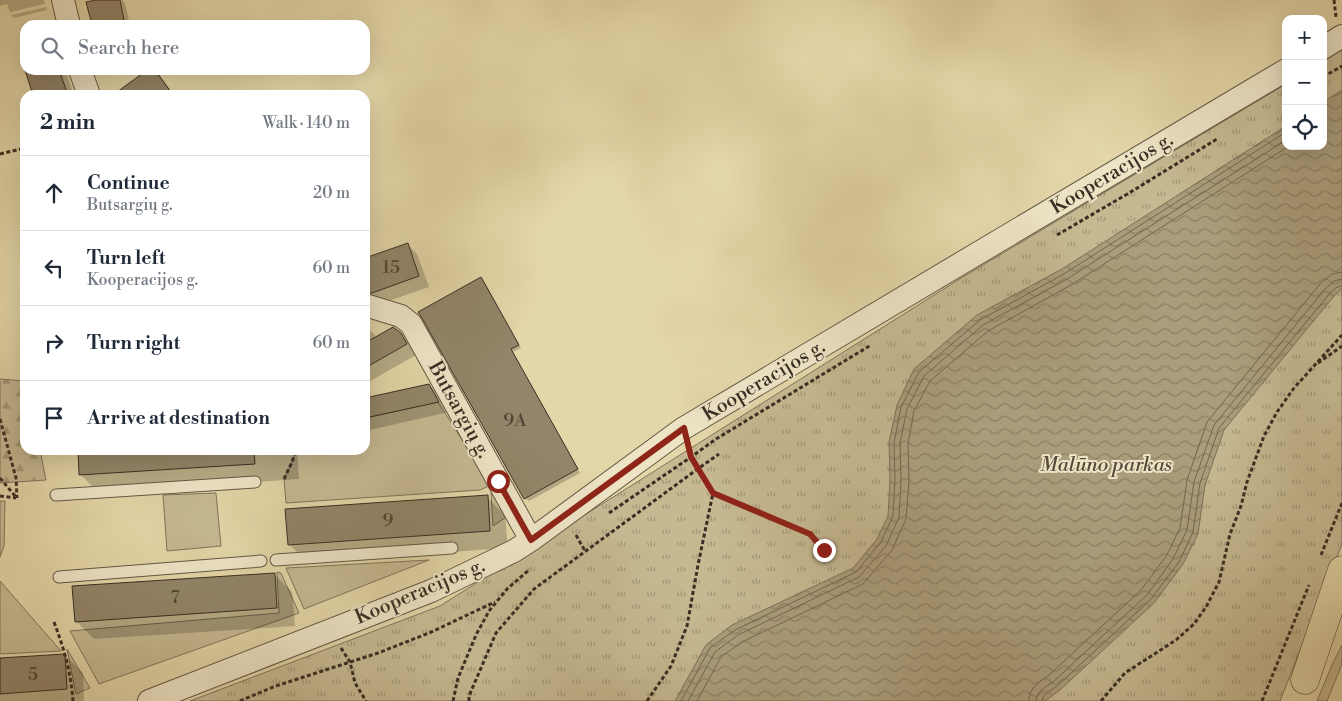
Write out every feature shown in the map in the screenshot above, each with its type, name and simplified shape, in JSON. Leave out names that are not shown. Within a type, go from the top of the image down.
[{"type":"main road","points":[[1301,690],[1330,565]]},
{"type":"main road","points":[[1301,690],[1342,615]]},
{"type":"street","points":[[63,0],[68,20]]},
{"type":"street","points":[[1327,44],[1339,30]]},
{"type":"street","name":"Kooperacijos g.","points":[[149,701],[431,591],[514,551],[684,428],[1282,72]]},
{"type":"street","points":[[81,75],[87,90]]},
{"type":"street","name":"Butsargių g.","points":[[370,306],[402,316],[411,324],[531,540]]},
{"type":"lane","points":[[56,495],[255,482]]},
{"type":"lane","points":[[276,560],[452,548]]},
{"type":"lane","points":[[59,577],[261,560]]},
{"type":"path","points":[[1334,0],[1339,30]]},
{"type":"path","points":[[1327,75],[1342,66]]},
{"type":"path","points":[[1055,236],[1221,137]]},
{"type":"path","points":[[0,154],[20,149]]},
{"type":"path","points":[[1101,701],[1125,673],[1176,640],[1194,624],[1206,607],[1219,582],[1230,534],[1264,436],[1294,388],[1342,336]]},
{"type":"path","points":[[609,513],[716,439],[878,341]]},
{"type":"path","points":[[1313,366],[1342,346]]},
{"type":"path","points":[[0,420],[16,478],[17,498]]},
{"type":"path","points":[[684,428],[691,457],[713,493],[810,534],[824,550]]},
{"type":"path","points":[[469,701],[469,696],[496,633],[534,589],[719,454]]},
{"type":"path","points":[[284,479],[294,455]]},
{"type":"path","points":[[0,478],[17,498]]},
{"type":"path","points":[[647,701],[670,666],[687,626],[713,493]]},
{"type":"path","points":[[0,496],[17,498]]},
{"type":"path","points":[[1330,565],[1342,503]]},
{"type":"path","points":[[569,540],[576,535]]},
{"type":"path","points":[[453,701],[458,678],[476,635],[489,611],[507,589],[533,566]]},
{"type":"path","points":[[1262,701],[1312,578]]},
{"type":"path","points":[[240,701],[273,687],[350,662],[429,633],[498,601]]},
{"type":"path","points":[[54,622],[72,679],[74,701]]},
{"type":"path","points":[[350,662],[356,685],[368,701]]},
{"type":"green space","name":"Malūno parkas","points":[[1342,50],[1342,544],[1280,701],[190,701],[440,606],[958,280],[1282,86],[1282,150],[1327,150],[1327,59]]},
{"type":"green space","points":[[0,379],[20,381],[20,455],[41,455],[46,480],[0,483]]},
{"type":"green space","points":[[438,402],[491,485],[480,490],[286,503],[284,479],[294,455],[370,455],[370,417]]},
{"type":"green space","points":[[496,491],[509,515],[493,526],[491,493]]},
{"type":"green space","points":[[216,493],[221,546],[167,551],[163,495]]},
{"type":"green space","points":[[0,501],[5,501],[4,546],[0,557]]},
{"type":"green space","points":[[429,560],[304,609],[286,568]]},
{"type":"green space","points":[[277,572],[281,573],[299,613],[99,684],[70,631],[279,613]]},
{"type":"green space","points":[[0,581],[61,651],[0,654]]},
{"type":"green space","points":[[1342,645],[1342,664],[1327,701],[1317,701],[1332,665]]},
{"type":"green space","points":[[67,649],[90,688],[76,694]]},
{"type":"water","points":[[1342,90],[1342,289],[1334,296],[1224,430],[1205,485],[1198,534],[1183,564],[1155,602],[1060,690],[1045,701],[675,701],[706,645],[732,625],[853,568],[877,539],[888,516],[890,480],[889,442],[897,405],[914,369],[977,315],[1062,269],[1282,129],[1282,150],[1327,150],[1327,99]]},
{"type":"building","points":[[120,0],[124,20],[91,20],[86,2]]},
{"type":"building","points":[[27,75],[61,75],[66,90],[31,90]]},
{"type":"building","points":[[140,75],[159,75],[169,90],[120,90]]},
{"type":"building","points":[[408,243],[419,276],[370,293],[370,256]]},
{"type":"building","points":[[481,277],[519,345],[511,349],[578,469],[524,499],[418,312]]},
{"type":"building","points":[[393,327],[401,333],[407,344],[370,365],[370,340]]},
{"type":"building","points":[[429,384],[439,402],[370,417],[370,397]]},
{"type":"building","points":[[78,455],[254,455],[255,464],[79,475]]},
{"type":"building","points":[[488,495],[490,531],[288,545],[285,509]]},
{"type":"building","points":[[275,573],[277,608],[75,622],[72,586]]},
{"type":"building","points":[[65,654],[67,689],[0,694],[0,658]]},
{"type":"route","points":[[498,481],[531,540],[684,428],[691,457],[713,493],[810,534],[824,550]]}]
